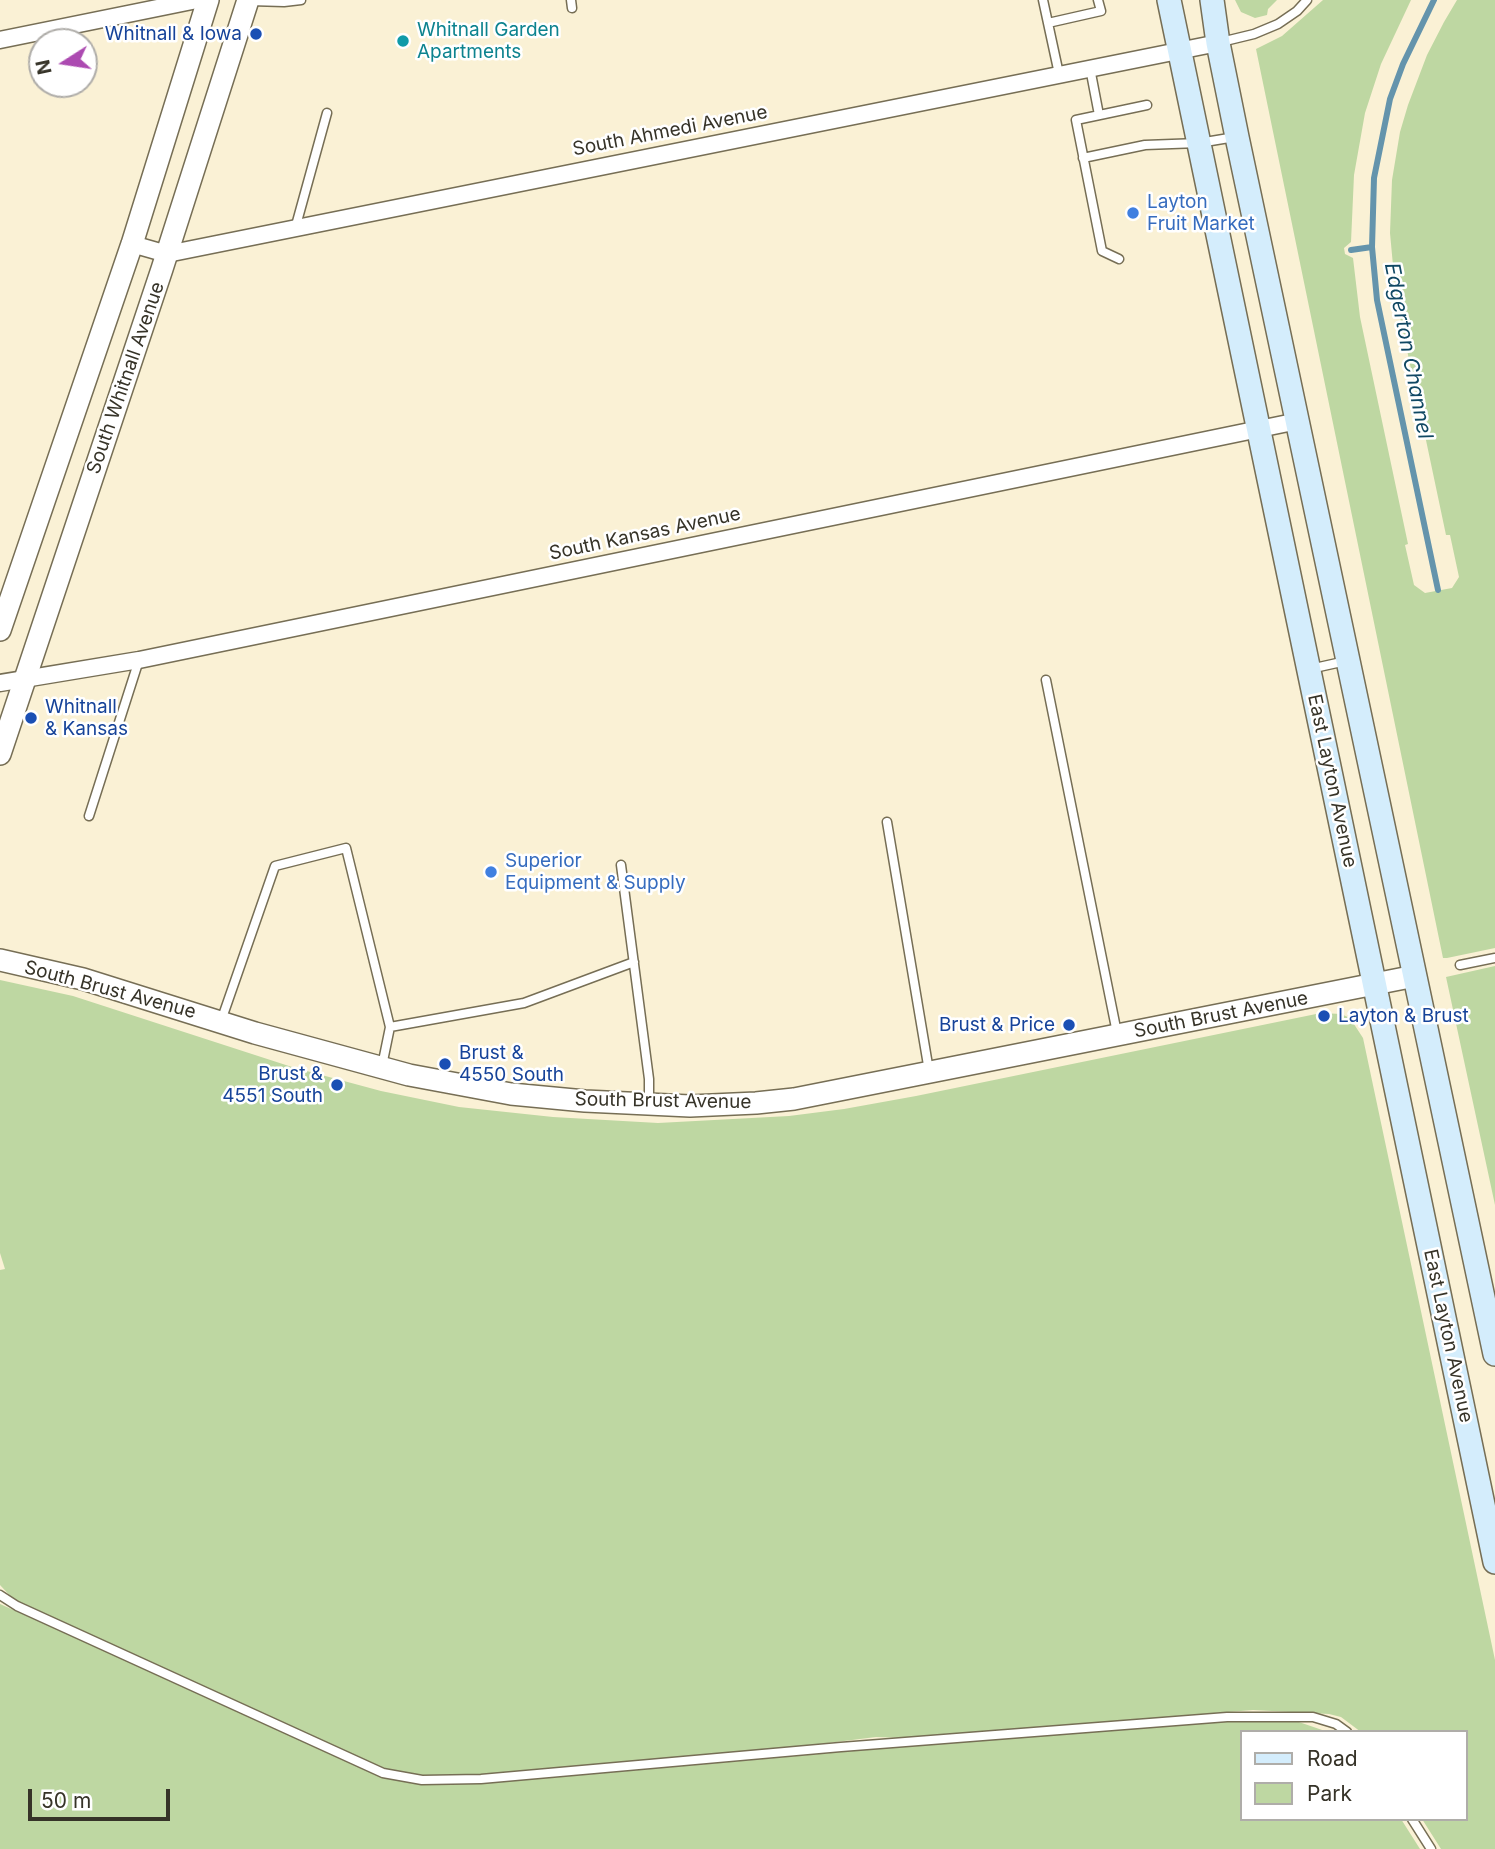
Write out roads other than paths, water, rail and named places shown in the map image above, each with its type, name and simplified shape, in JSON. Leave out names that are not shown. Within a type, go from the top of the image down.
[{"type":"main road","name":"East Layton Avenue","points":[[1169,0],[1495,1562]]},
{"type":"main road","points":[[1212,0],[1237,137],[1495,1354]]},
{"type":"street","points":[[0,40],[197,0]]},
{"type":"street","name":"South Whitnall Avenue","points":[[0,630],[132,244],[208,0]]},
{"type":"street","points":[[240,0],[248,0]]},
{"type":"street","name":"South Whitnall Avenue","points":[[0,754],[167,254],[248,0]]},
{"type":"street","name":"South Ahmedi Avenue","points":[[132,244],[167,254],[1218,43]]},
{"type":"street","name":"South Kansas Avenue","points":[[0,683],[139,660],[1298,421]]},
{"type":"street","points":[[64,439],[101,450]]},
{"type":"street","name":"South Brust Avenue","points":[[0,960],[83,979],[255,1033],[382,1069],[510,1094],[649,1104],[756,1103],[794,1099],[1415,976]]},
{"type":"lane","points":[[248,0],[301,0]]},
{"type":"lane","points":[[1044,0],[1059,74]]},
{"type":"lane","points":[[1048,23],[1101,11],[1098,0]]},
{"type":"lane","points":[[1218,43],[1278,24],[1307,0]]},
{"type":"lane","points":[[1090,68],[1099,114]]},
{"type":"lane","points":[[1119,259],[1102,251],[1076,120],[1146,105]]},
{"type":"lane","points":[[295,229],[327,113]]},
{"type":"lane","points":[[1083,158],[1145,145],[1199,143],[1237,137]]},
{"type":"lane","points":[[89,816],[139,660]]},
{"type":"lane","points":[[1308,669],[1348,661]]},
{"type":"lane","points":[[1046,680],[1117,1036]]},
{"type":"lane","points":[[887,822],[930,1074]]},
{"type":"lane","points":[[221,1021],[275,866],[346,848],[390,1027],[382,1069]]},
{"type":"lane","points":[[621,865],[649,1079],[649,1104]]},
{"type":"lane","points":[[1460,965],[1495,958]]},
{"type":"lane","points":[[390,1027],[524,1003],[634,962]]},
{"type":"lane","points":[[0,1595],[17,1606],[383,1773],[422,1780],[495,1778],[829,1748],[1227,1717],[1313,1717],[1336,1724],[1344,1730]]},
{"type":"lane","points":[[1413,1821],[1431,1849]]},
{"type":"waterway","name":"Edgerton Channel","points":[[1434,0],[1403,64],[1390,99],[1374,178],[1372,247],[1377,300],[1438,590]]},
{"type":"waterway","points":[[1351,250],[1372,247]]},
{"type":"place","name":"Whitnall & Iowa","points":[[256,34]]},
{"type":"place","name":"Whitnall Garden Apartments","points":[[403,41]]},
{"type":"place","name":"Layton Fruit Market","points":[[1133,213]]},
{"type":"place","name":"Whitnall & Kansas","points":[[31,718]]},
{"type":"place","name":"Superior Equipment & Supply","points":[[491,872]]},
{"type":"place","name":"Layton & Brust","points":[[1324,1016]]},
{"type":"place","name":"Brust & Price","points":[[1069,1025]]},
{"type":"place","name":"Brust & 4550 South","points":[[445,1064]]},
{"type":"place","name":"Brust & 4551 South","points":[[337,1085]]}]
